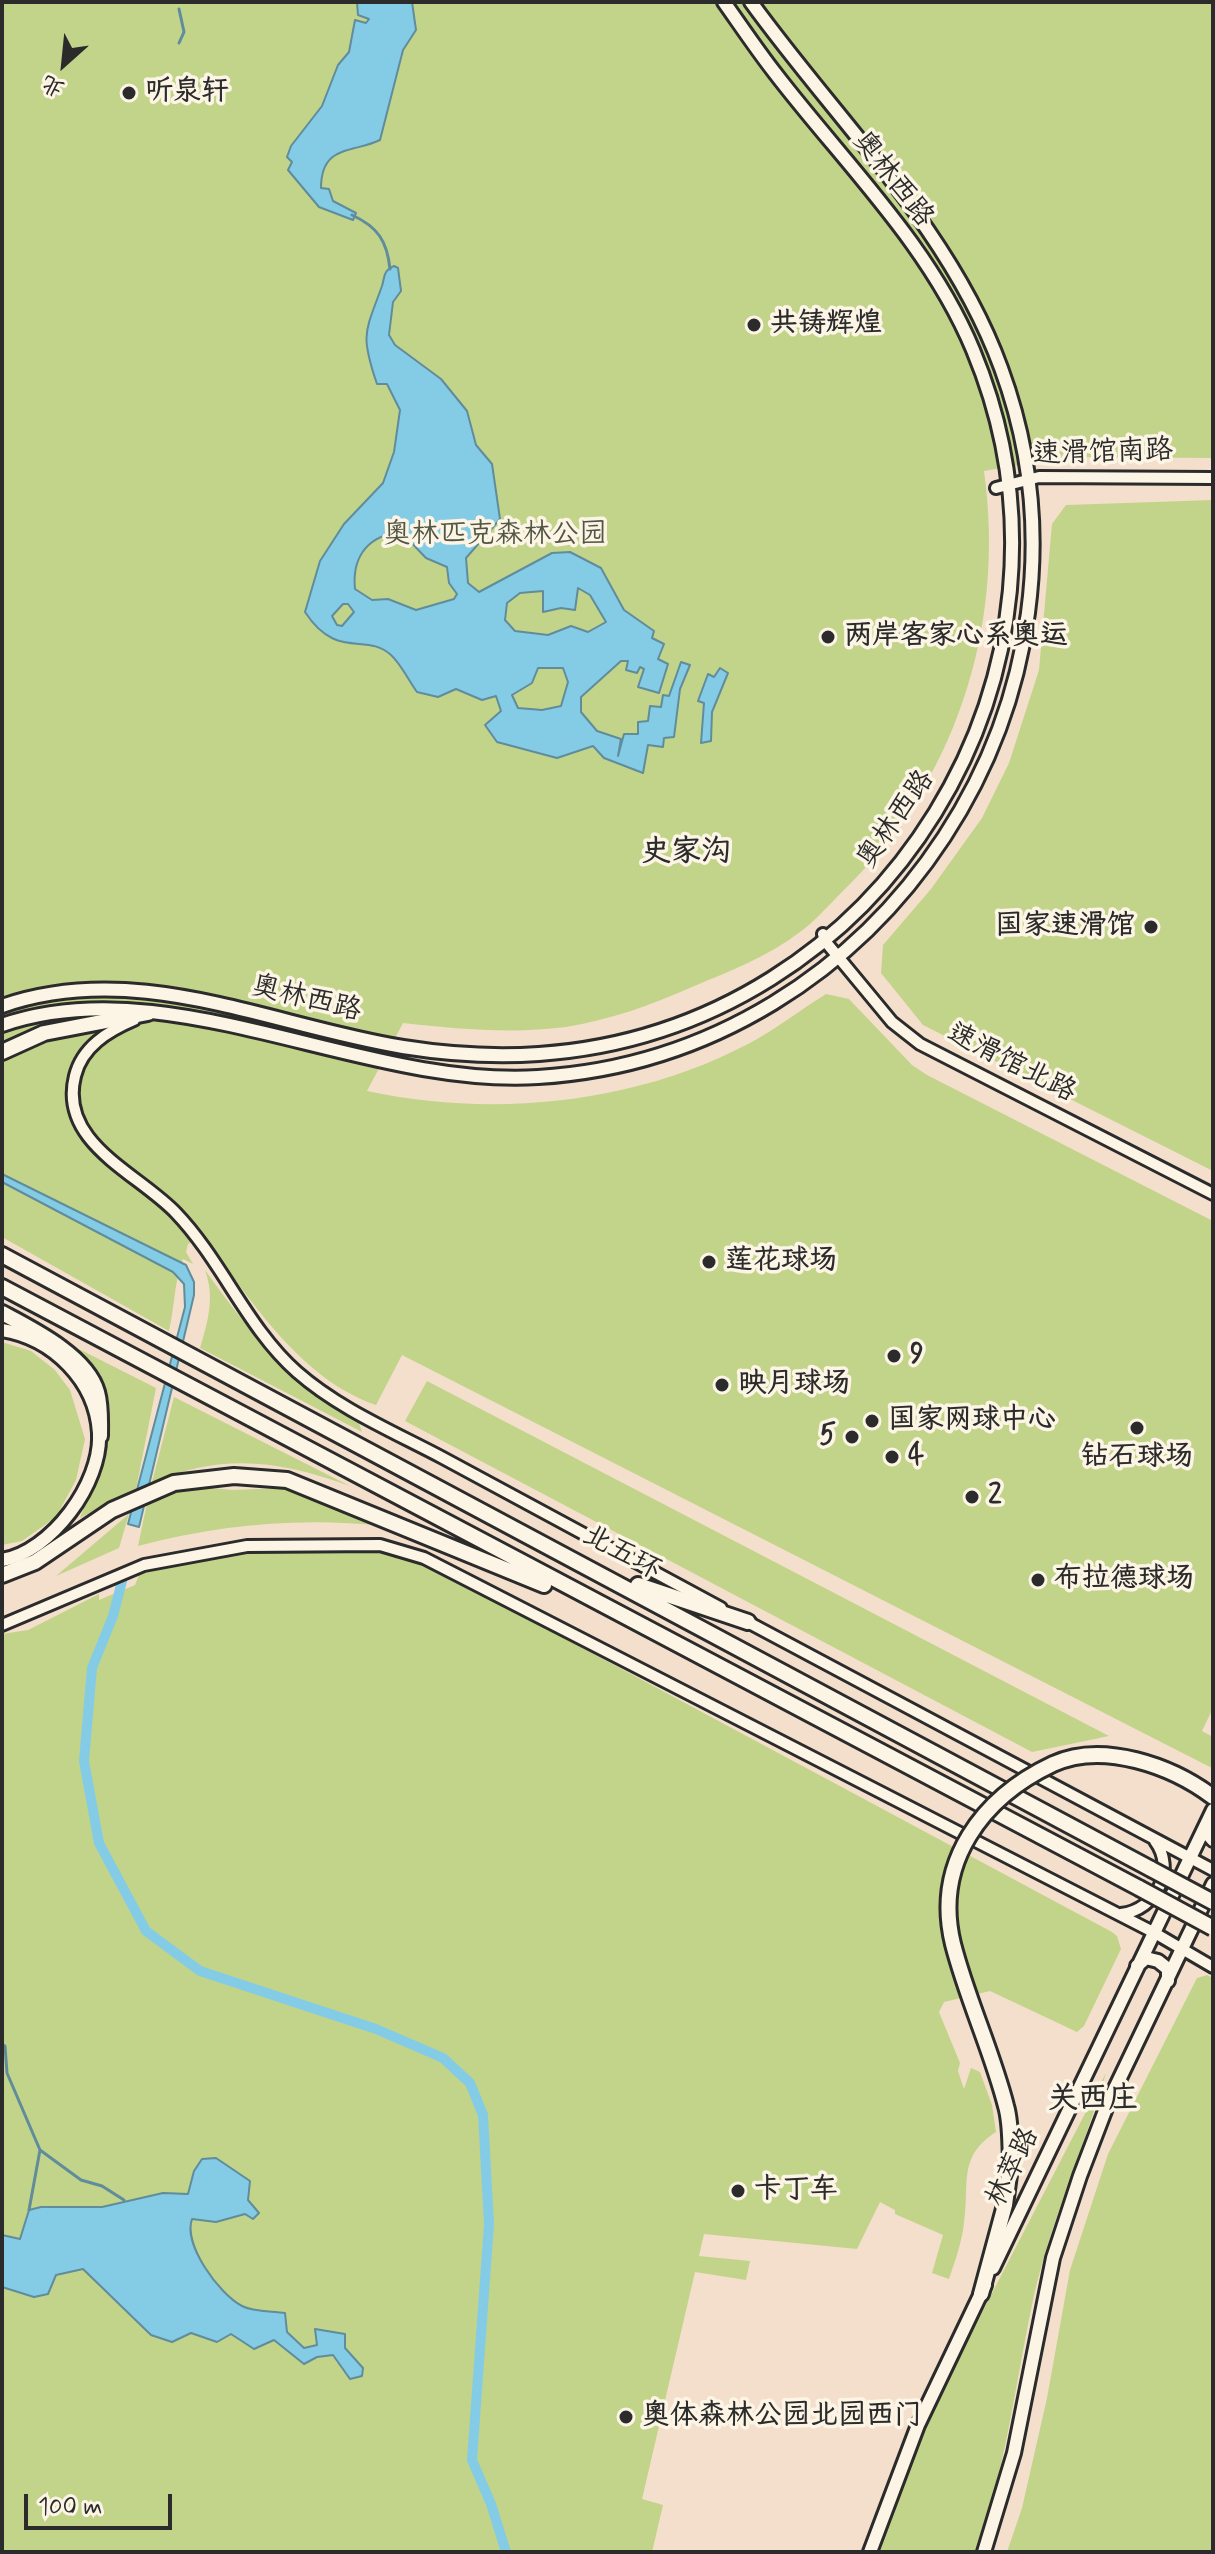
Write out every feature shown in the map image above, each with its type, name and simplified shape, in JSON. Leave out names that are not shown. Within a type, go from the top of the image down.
[{"type":"highway","points":[[2,1052],[44,1033],[148,1013]]},
{"type":"highway","points":[[2,1244],[67,1290]]},
{"type":"highway","name":"北五环","points":[[2,1255],[1213,1902]]},
{"type":"highway","name":"北五环","points":[[2,1287],[1213,1928]]},
{"type":"highway","points":[[2,1313],[52,1340],[87,1374],[97,1394],[100,1436]]},
{"type":"highway","points":[[2,1575],[35,1562],[112,1510],[167,1485],[234,1476],[287,1480],[625,1618]]},
{"type":"highway","points":[[598,1572],[748,1622]]},
{"type":"highway","points":[[981,2294],[1005,2205],[1011,2160],[1007,2109],[952,1940],[954,1869],[976,1822],[994,1801],[1025,1778],[1060,1761],[1094,1755],[1137,1760],[1193,1782],[1213,1797]]},
{"type":"main road","name":"奥林西路","points":[[2,1005],[61,990],[178,994],[404,1047],[482,1055],[541,1054],[636,1038],[690,1019],[762,985],[824,938],[882,886],[913,847],[939,808],[973,742],[999,662],[1009,600],[1012,560],[982,374],[941,289],[859,174],[775,73],[724,2]]},
{"type":"main road","name":"奥林西路","points":[[2,1025],[63,1010],[148,1013],[207,1022],[414,1070],[537,1077],[621,1065],[712,1034],[802,985],[891,908],[930,860],[969,798],[999,735],[1028,622],[1031,526],[1021,435],[1001,365],[954,267],[903,195],[751,2]]},
{"type":"main road","points":[[2,1330],[41,1343],[72,1368],[90,1396],[100,1436],[85,1485],[60,1527],[42,1543],[2,1560]]},
{"type":"main road","name":"林萃路","points":[[870,2552],[918,2425],[1213,1810]]},
{"type":"main road","points":[[1207,1823],[1207,1833],[1213,1840]]},
{"type":"main road","points":[[984,2552],[1014,2453],[1034,2361],[1040,2313],[1062,2231],[1108,2103],[1168,1984],[1213,1884]]},
{"type":"main road","points":[[1136,1967],[1146,1958],[1158,1961],[1168,1969],[1168,1984]]},
{"type":"street","name":"速滑馆南路","points":[[1002,485],[1027,480],[1213,478]]},
{"type":"street","name":"速滑馆北路","points":[[824,938],[892,1022],[920,1044],[1213,1194]]},
{"type":"street","points":[[148,1013],[103,1036],[80,1059],[72,1086],[75,1114],[81,1128],[105,1155],[142,1182],[187,1225],[289,1364],[353,1410],[1213,1870]]},
{"type":"street","points":[[2,1625],[144,1565],[247,1546],[380,1545],[424,1558],[1119,1914],[1213,1967]]},
{"type":"street","points":[[1119,1914],[1131,1913],[1148,1903],[1166,1869],[1165,1856],[1152,1838]]},
{"type":"green space","name":"奥林匹克森林公园","points":[[2,2],[1213,2],[1213,458],[1068,457],[984,471],[989,530],[987,588],[978,645],[963,700],[942,753],[914,804],[879,851],[800,932],[775,949],[734,969],[661,1000],[598,1020],[566,1027],[525,1030],[464,1029],[403,1023],[367,1091],[415,1099],[512,1104],[610,1092],[704,1064],[748,1044],[826,994],[849,999],[912,1065],[927,1075],[1213,1221],[1213,1708],[1202,1731],[1213,1737],[1212,1768],[402,1355],[376,1405],[349,1393],[300,1357],[258,1310],[203,1236],[188,1244],[186,1252],[193,1264],[183,1259],[169,1331],[2,1237]]},
{"type":"green space","name":"国家速滑馆","points":[[1213,500],[1213,1171],[923,1025],[881,973],[883,945],[931,889],[982,818],[1009,763],[1039,670],[1052,524],[1066,505]]},
{"type":"green space","points":[[205,1270],[240,1317],[274,1355],[312,1389],[359,1423],[362,1432],[200,1348],[210,1299]]},
{"type":"green space","points":[[2,1342],[31,1351],[55,1370],[70,1390],[85,1439],[76,1480],[56,1517],[22,1541],[2,1545]]},
{"type":"green space","points":[[71,1345],[156,1388],[136,1489],[80,1518],[105,1442],[107,1402],[103,1383],[94,1367]]},
{"type":"green space","points":[[427,1381],[1109,1736],[1032,1752],[405,1421]]},
{"type":"green space","points":[[174,1397],[350,1486],[299,1470],[251,1463],[203,1467],[152,1482]]},
{"type":"green space","points":[[191,1486],[232,1490],[285,1488],[382,1526],[321,1522],[259,1525],[198,1533],[138,1546],[147,1503]]},
{"type":"green space","points":[[129,1514],[119,1548],[56,1576]]},
{"type":"green space","points":[[382,1548],[424,1563],[1112,1932],[1117,1936],[1121,1949],[1084,2026],[1077,2032],[990,1991],[944,2002],[939,2012],[960,2063],[958,2071],[964,2089],[971,2068],[980,2072],[992,2105],[996,2132],[975,2151],[970,2161],[963,2230],[949,2279],[932,2273],[943,2235],[895,2214],[895,2210],[880,2202],[857,2249],[704,2234],[699,2256],[750,2261],[746,2280],[695,2272],[642,2499],[663,2505],[652,2552],[2,2552],[2,1634],[28,1630],[99,1594],[99,1600],[135,1585],[141,1570],[231,1555]]},
{"type":"green space","points":[[1207,1975],[1213,1978],[1213,2552],[1007,2552],[1022,2508],[1047,2398],[1070,2270],[1108,2154],[1197,1978]]},
{"type":"green space","points":[[1106,2073],[1038,2280],[1001,2462],[975,2552],[878,2552],[911,2459],[961,2353]]},
{"type":"water","points":[[357,2],[412,2],[416,30],[403,50],[380,140],[341,152],[333,157],[322,174],[321,188],[329,189],[333,201],[356,213],[353,220],[319,207],[288,170],[292,162],[287,157],[291,146],[322,106],[338,65],[349,52],[355,20],[366,23],[369,19],[358,15]]},
{"type":"water","points":[[394,266],[398,268],[401,291],[393,302],[389,335],[395,345],[441,379],[467,411],[476,445],[492,464],[500,519],[466,558],[468,583],[479,592],[552,553],[570,552],[601,568],[624,610],[654,631],[652,638],[664,644],[658,659],[668,664],[659,693],[638,687],[644,669],[640,667],[637,673],[626,670],[628,661],[621,661],[581,697],[581,712],[597,731],[621,739],[618,756],[624,734],[638,734],[638,722],[648,721],[650,706],[661,707],[663,695],[669,696],[681,662],[690,665],[680,689],[674,737],[664,738],[663,747],[648,745],[643,773],[604,758],[593,746],[557,758],[497,742],[485,725],[501,711],[496,696],[482,700],[456,689],[438,697],[417,692],[391,655],[372,645],[340,641],[328,636],[305,612],[320,561],[344,524],[383,483],[394,452],[400,410],[387,384],[377,384],[368,354],[367,334],[385,274]],"holes":[[[395,533],[404,535],[426,558],[447,567],[449,583],[457,594],[454,599],[416,610],[388,599],[372,600],[355,589],[358,560],[368,545]],[[578,588],[590,595],[606,622],[588,632],[571,626],[548,635],[515,631],[505,620],[507,603],[520,593],[543,591],[543,612],[561,608],[575,610]],[[343,604],[348,604],[354,612],[342,626],[337,625],[332,616]],[[538,668],[563,668],[568,682],[561,706],[542,710],[518,708],[512,695],[532,683]]]},
{"type":"water","points":[[720,668],[728,673],[712,712],[711,741],[701,743],[704,703],[698,701],[708,674],[714,677]]},
{"type":"water","points":[[2,1174],[186,1265],[194,1282],[194,1295],[139,1527],[128,1524],[185,1307],[184,1284],[173,1272],[2,1182]]},
{"type":"water","points":[[216,2158],[250,2181],[248,2200],[259,2213],[253,2219],[245,2214],[216,2222],[192,2219],[193,2241],[213,2279],[233,2300],[246,2308],[285,2313],[287,2332],[304,2348],[317,2345],[315,2329],[345,2334],[345,2348],[363,2368],[362,2376],[350,2379],[333,2355],[317,2357],[304,2364],[274,2340],[254,2349],[231,2334],[217,2342],[191,2333],[172,2342],[151,2335],[83,2269],[56,2275],[48,2294],[34,2297],[2,2287],[2,2235],[20,2239],[29,2210],[41,2207],[102,2207],[163,2193],[188,2194],[194,2171],[202,2159]]},
{"type":"waterway","points":[[179,9],[184,32],[179,43]]},
{"type":"waterway","points":[[352,215],[380,236],[390,269]]},
{"type":"waterway","points":[[122,1581],[113,1616],[92,1668],[84,1761],[99,1843],[146,1931],[200,1971],[376,2029],[443,2058],[470,2083],[483,2115],[489,2224],[472,2460],[491,2504],[506,2552]]},
{"type":"waterway","points":[[2,2045],[5,2046],[7,2073],[40,2150],[29,2210]]},
{"type":"waterway","points":[[40,2150],[81,2180],[102,2186],[124,2200]]},
{"type":"place","name":"听泉轩","points":[[129,93]]},
{"type":"place","name":"共铸辉煌","points":[[754,325]]},
{"type":"place","name":"两岸客家心系奥运","points":[[828,637]]},
{"type":"place","name":"国家速滑馆","points":[[1151,927]]},
{"type":"place","name":"莲花球场","points":[[709,1262]]},
{"type":"place","name":"9","points":[[894,1356]]},
{"type":"place","name":"映月球场","points":[[722,1385]]},
{"type":"place","name":"国家网球中心","points":[[872,1421]]},
{"type":"place","name":"钻石球场","points":[[1137,1428]]},
{"type":"place","name":"5","points":[[852,1437]]},
{"type":"place","name":"4","points":[[892,1457]]},
{"type":"place","name":"2","points":[[972,1497]]},
{"type":"place","name":"布拉德球场","points":[[1038,1580]]},
{"type":"place","name":"卡丁车","points":[[738,2191]]},
{"type":"place","name":"奥体森林公园北园西门","points":[[626,2417]]},
{"type":"district","name":"史家沟","points":[[686,854]]},
{"type":"district","name":"关西庄","points":[[1093,2101]]}]
